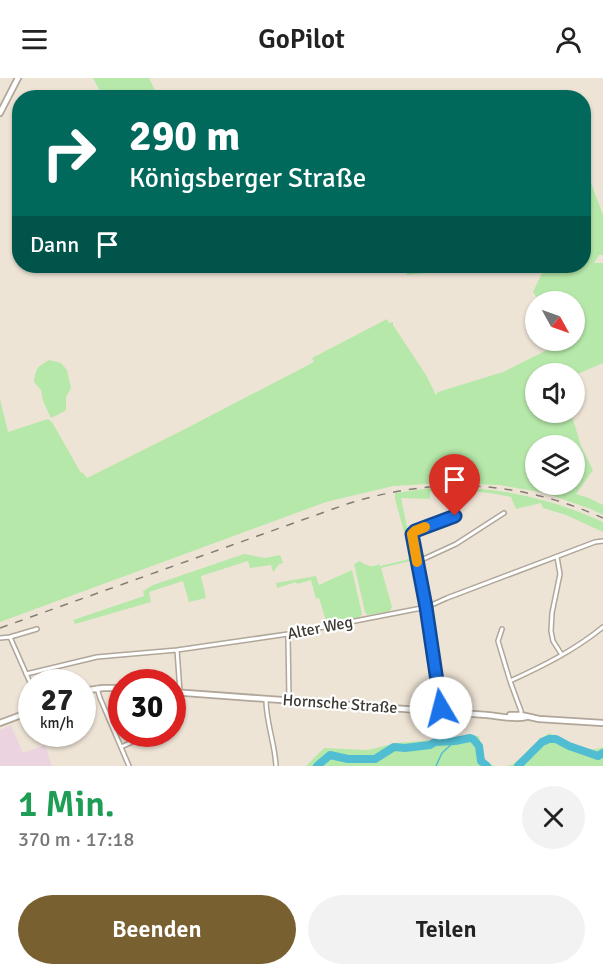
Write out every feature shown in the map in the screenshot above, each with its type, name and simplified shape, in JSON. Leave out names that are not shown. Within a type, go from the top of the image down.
[{"type":"main road","points":[[0,113],[18,78]]},
{"type":"main road","points":[[97,688],[108,688]]},
{"type":"main road","name":"Hornsche Straße","points":[[186,692],[603,723]]},
{"type":"main road","points":[[0,723],[18,716]]},
{"type":"street","points":[[417,562],[456,544],[504,513]]},
{"type":"street","points":[[441,712],[426,607],[412,532],[455,516]]},
{"type":"street","name":"Alter Weg","points":[[47,669],[97,657],[177,650],[288,634],[426,607],[557,556],[603,541]]},
{"type":"street","points":[[557,556],[560,574],[552,613],[551,631],[553,641],[562,655]]},
{"type":"street","points":[[510,681],[549,663],[578,646],[603,627]]},
{"type":"street","points":[[0,638],[10,638],[37,628]]},
{"type":"street","points":[[502,628],[498,641],[522,717]]},
{"type":"street","points":[[288,634],[289,700]]},
{"type":"street","points":[[10,638],[24,669]]},
{"type":"street","points":[[177,650],[178,669]]},
{"type":"street","points":[[97,688],[108,717]]},
{"type":"street","points":[[267,699],[266,706],[276,766]]},
{"type":"street","points":[[121,747],[129,766]]},
{"type":"shaded area","points":[[11,725],[18,747],[20,747],[23,753],[46,747],[52,766],[0,766],[0,730]]},
{"type":"green space","points":[[93,78],[149,78],[155,90],[99,90]]},
{"type":"green space","points":[[591,183],[603,215],[603,255],[599,255],[594,263],[603,263],[603,363],[585,371],[585,363],[525,363],[525,423],[574,423],[578,435],[525,435],[525,489],[500,485],[445,483],[393,486],[326,502],[0,622],[0,399],[8,432],[48,419],[52,422],[81,473],[87,478],[314,362],[312,358],[387,319],[389,323],[393,322],[436,395],[438,392],[503,372],[545,351],[585,351],[585,291],[533,291],[542,273],[591,273]]},
{"type":"green space","points":[[49,360],[61,363],[67,370],[71,388],[66,397],[66,410],[51,418],[43,401],[41,390],[34,382],[38,368]]},
{"type":"green space","points":[[585,454],[593,470],[585,481]]},
{"type":"green space","points":[[431,488],[497,491],[540,499],[603,522],[603,532],[566,515],[543,508],[541,503],[516,509],[511,497],[501,495],[470,491],[440,491],[430,492],[430,499],[401,498],[414,560],[381,568],[392,607],[390,611],[368,615],[365,612],[354,564],[360,561],[369,566],[379,564],[380,566],[411,557],[395,493]]},
{"type":"green space","points":[[551,495],[579,495],[589,498],[603,505],[603,515]]},
{"type":"green space","points":[[244,554],[265,558],[280,555],[283,563],[279,564],[273,572],[271,565],[250,568],[248,561],[201,576],[206,598],[189,602],[183,581],[149,592],[151,602],[75,624],[73,620],[144,596],[143,591],[153,585]]},
{"type":"green space","points":[[352,570],[362,614],[360,617],[327,624],[311,580],[277,588],[276,583],[316,576],[319,585]]},
{"type":"green space","points":[[549,733],[583,748],[603,747],[603,766],[507,766],[513,764]]},
{"type":"green space","points":[[479,736],[484,760],[494,766],[306,766],[324,748],[368,750],[396,743]]},
{"type":"waterway","points":[[317,766],[330,755],[348,759],[375,759],[394,747],[405,748],[470,738],[479,746],[481,761],[487,766]]},
{"type":"waterway","points":[[518,766],[542,742],[549,739],[556,739],[598,756],[603,753]]},
{"type":"waterway","points":[[436,766],[442,753],[455,741]]},
{"type":"railway","points":[[0,628],[347,504],[380,495],[445,486],[508,489],[571,505],[603,518]]},
{"type":"slow traffic","points":[[417,562],[412,532],[425,527]]},
{"type":"route","points":[[441,708],[412,532],[455,516]]}]
